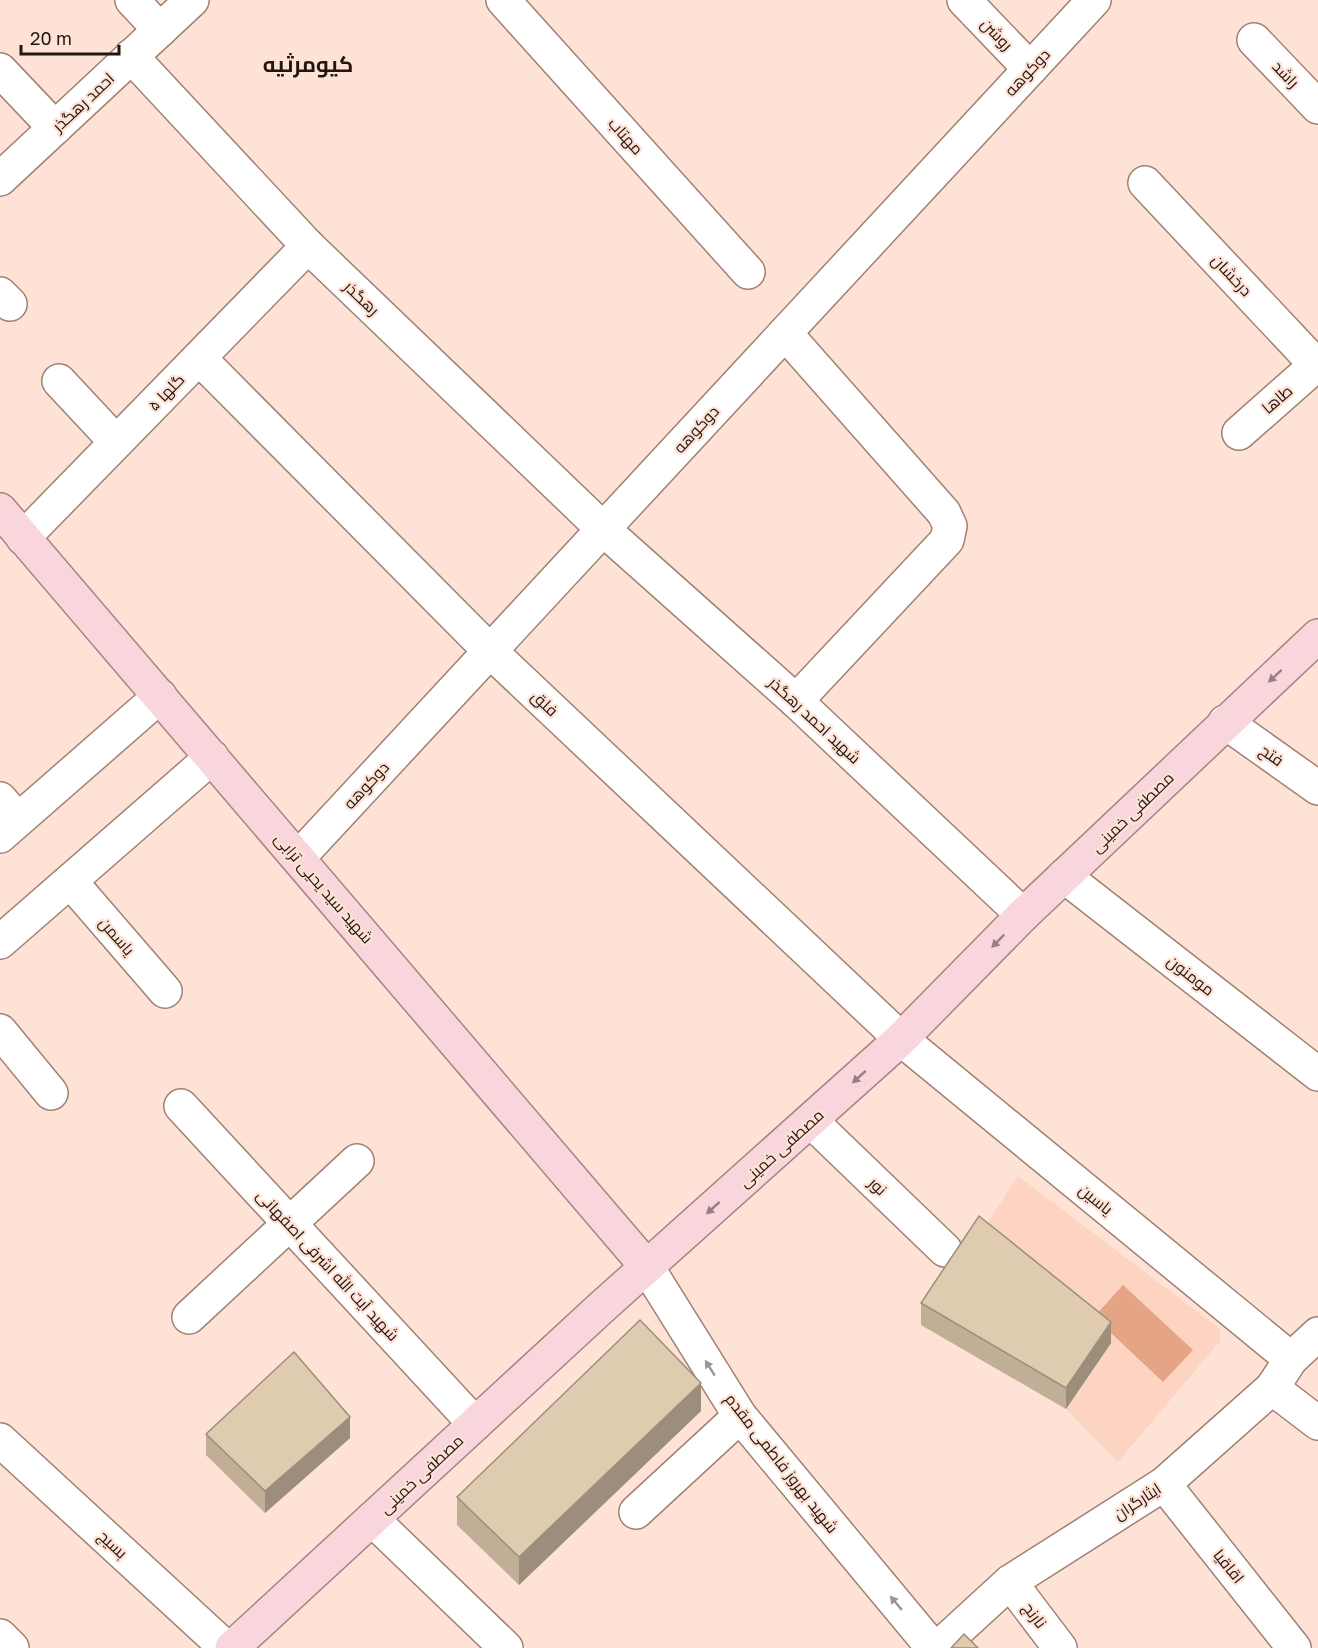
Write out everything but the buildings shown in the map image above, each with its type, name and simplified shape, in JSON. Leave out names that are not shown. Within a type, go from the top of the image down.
[{"type":"main road","name":"شهید سید یحیی ترابی","points":[[9,527],[160,696],[647,1267]]},
{"type":"main road","name":"مصطفی خمینی","points":[[232,1648],[647,1267],[901,1039],[1023,915],[1318,636]]},
{"type":"street","points":[[132,0],[160,30]]},
{"type":"street","name":"احمد رهگذر","points":[[0,179],[192,0]]},
{"type":"street","name":"مهتاب","points":[[503,0],[748,272]]},
{"type":"street","name":"روشن","points":[[964,0],[1030,69]]},
{"type":"street","name":"دوکوهه","points":[[298,858],[1094,0]]},
{"type":"street","name":"راشد","points":[[1254,40],[1318,107]]},
{"type":"street","name":"رهگذر","points":[[131,56],[308,246],[603,529]]},
{"type":"street","points":[[0,70],[55,128]]},
{"type":"street","name":"درخشان","points":[[1145,183],[1317,366]]},
{"type":"street","name":"گلها ۵","points":[[9,527],[116,442],[308,246]]},
{"type":"street","points":[[785,333],[944,513],[950,526],[947,540],[796,701]]},
{"type":"street","name":"فلق","points":[[199,358],[490,651],[901,1039]]},
{"type":"street","name":"طاها","points":[[1239,433],[1317,366]]},
{"type":"street","points":[[59,381],[116,442]]},
{"type":"street","name":"شهید احمد رهگذر","points":[[603,529],[796,701],[1023,915]]},
{"type":"street","points":[[6,818],[160,696]]},
{"type":"street","name":"فتح","points":[[1225,722],[1318,788]]},
{"type":"street","points":[[0,942],[212,757]]},
{"type":"street","name":"مومنون","points":[[1064,876],[1318,1074]]},
{"type":"street","name":"یاسمن","points":[[69,881],[165,991]]},
{"type":"street","points":[[0,1031],[51,1092]]},
{"type":"street","name":"یاسین","points":[[901,1039],[1292,1359]]},
{"type":"street","name":"شهید آیت الله اشرفی اصفهانی","points":[[181,1106],[475,1424]]},
{"type":"street","name":"نور","points":[[811,1121],[945,1250]]},
{"type":"street","points":[[189,1317],[357,1161]]},
{"type":"street","name":"شهید بهروز فاطمی مقدم","points":[[647,1267],[740,1416],[933,1648]]},
{"type":"street","name":"ایثارگران","points":[[939,1648],[1010,1582],[1164,1484],[1272,1388],[1292,1359],[1318,1334]]},
{"type":"street","points":[[1272,1388],[1318,1423]]},
{"type":"street","points":[[636,1512],[740,1416]]},
{"type":"street","name":"بسیج","points":[[0,1440],[226,1648]]},
{"type":"street","name":"اقاقیا","points":[[1164,1484],[1294,1648]]},
{"type":"street","points":[[372,1519],[506,1648]]},
{"type":"street","name":"نارنج","points":[[1010,1582],[1060,1648]]},
{"type":"street","points":[[0,1636],[12,1648]]},
{"type":"shaded area","points":[[1018,1176],[1220,1329],[1220,1341],[1118,1462],[1066,1409],[921,1325]]},
{"type":"shaded area","points":[[1123,1285],[1193,1350],[1163,1382],[1094,1317]]},
{"type":"district","name":"کیومرثیه","points":[[308,64]]}]
